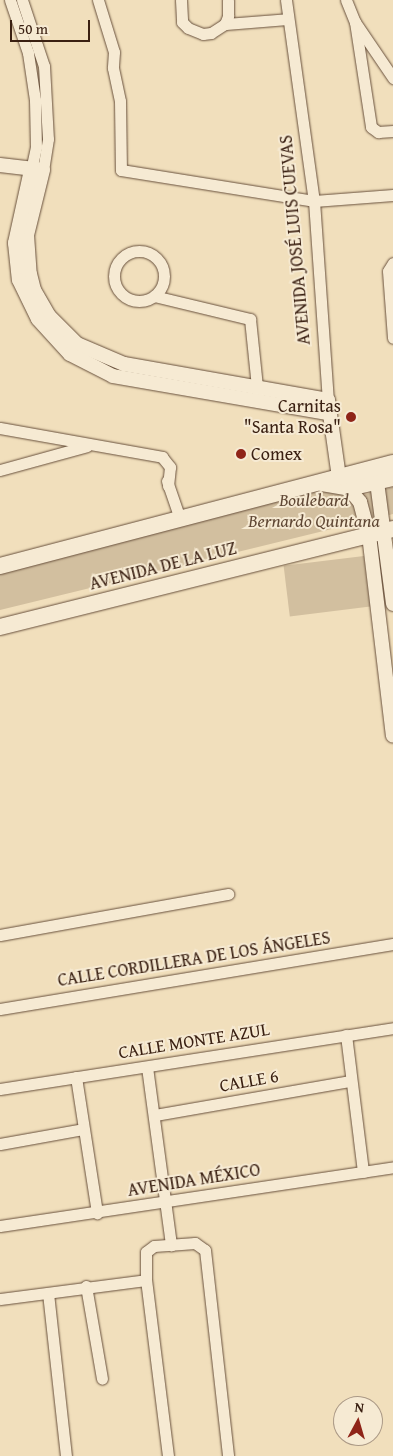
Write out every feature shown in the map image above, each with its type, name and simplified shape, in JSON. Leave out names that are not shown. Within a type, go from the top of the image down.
[{"type":"main road","points":[[344,482],[393,463]]},
{"type":"main road","points":[[0,566],[319,482],[377,482],[393,478]]},
{"type":"main road","name":"AVENIDA DE LA LUZ","points":[[0,627],[382,532]]},
{"type":"street","points":[[10,0],[28,53],[35,100],[37,170]]},
{"type":"street","points":[[22,0],[44,66],[48,139],[37,170],[27,235],[29,292],[63,340],[124,364],[258,394],[328,407]]},
{"type":"street","points":[[98,0],[114,52],[113,68],[120,101],[121,170],[314,201],[393,194]]},
{"type":"street","points":[[181,0],[179,14],[182,22],[195,32],[211,33],[225,24],[288,19]]},
{"type":"street","points":[[225,24],[228,16],[228,0]]},
{"type":"street","name":"AVENIDA JOSÉ LUIS CUEVAS","points":[[286,0],[314,201],[328,407],[344,482]]},
{"type":"street","points":[[346,0],[355,22],[393,78]]},
{"type":"street","points":[[355,22],[371,127],[378,132],[393,131]]},
{"type":"street","points":[[0,165],[37,170]]},
{"type":"street","points":[[154,296],[164,284],[160,262],[140,251],[125,256],[116,268],[118,289],[134,300],[154,296],[250,319],[258,394]]},
{"type":"street","points":[[393,263],[388,271],[393,338]]},
{"type":"street","points":[[0,428],[157,456],[180,518]]},
{"type":"street","points":[[0,470],[91,444]]},
{"type":"street","points":[[344,482],[382,532],[393,599]]},
{"type":"street","points":[[377,482],[382,532],[393,736]]},
{"type":"street","points":[[0,935],[228,894]]},
{"type":"street","name":"CALLE CORDILLERA DE LOS ÁNGELES","points":[[0,1010],[393,944]]},
{"type":"street","name":"CALLE MONTE AZUL","points":[[0,1089],[393,1028]]},
{"type":"street","points":[[346,1035],[349,1081],[363,1172]]},
{"type":"street","points":[[147,1067],[167,1202],[171,1245]]},
{"type":"street","points":[[76,1076],[97,1213]]},
{"type":"street","name":"CALLE 6","points":[[155,1115],[349,1081]]},
{"type":"street","points":[[0,1144],[83,1129]]},
{"type":"street","name":"AVENIDA MÉXICO","points":[[0,1226],[97,1213],[393,1167]]},
{"type":"street","points":[[168,1456],[146,1280],[147,1249],[195,1243],[205,1250],[228,1456]]},
{"type":"street","points":[[0,1299],[86,1286],[146,1280]]},
{"type":"street","points":[[86,1286],[102,1379]]},
{"type":"street","points":[[48,1293],[66,1456]]},
{"type":"green space","name":"Boulebard Bernardo Quintana","points":[[393,487],[393,514],[0,610],[0,570],[317,489],[356,497]]},
{"type":"green space","points":[[364,556],[370,607],[290,616],[284,566]]},
{"type":"place","name":"Carnitas \"Santa Rosa\"","points":[[351,417]]},
{"type":"place","name":"Comex","points":[[241,454]]}]
